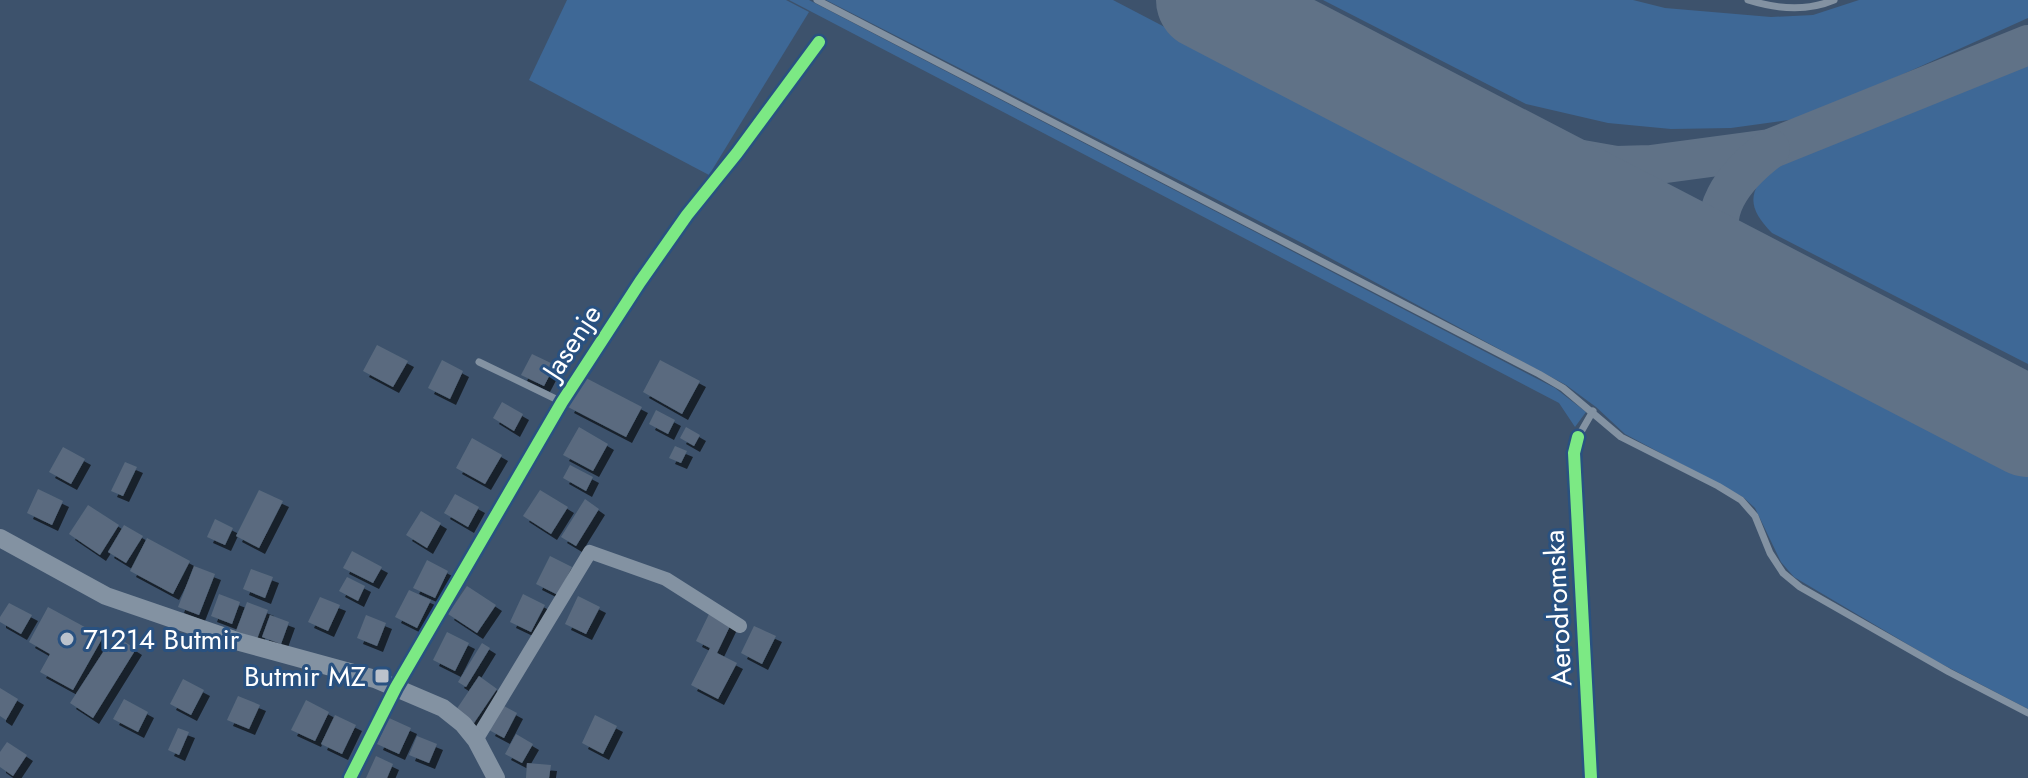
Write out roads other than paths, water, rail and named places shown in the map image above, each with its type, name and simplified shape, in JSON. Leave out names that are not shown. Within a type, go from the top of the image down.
[{"type":"street","name":"Jasenje","points":[[350,778],[396,687],[562,402],[679,226],[819,42]]},
{"type":"street","name":"Aerodromska","points":[[1578,437],[1574,453],[1591,778]]},
{"type":"street","points":[[0,538],[106,596],[240,642],[396,687],[443,708],[463,724],[476,740],[496,778]]},
{"type":"street","points":[[476,740],[590,552],[666,579],[740,626]]},
{"type":"lane","points":[[817,0],[1539,374],[1593,411],[1621,437],[1741,500],[1755,516],[1770,553],[1783,573],[1800,587],[2028,713]]},
{"type":"lane","points":[[1748,0],[1810,8],[1834,0]]},
{"type":"lane","points":[[479,362],[562,402]]},
{"type":"lane","points":[[1578,437],[1593,411]]},
{"type":"place","name":"71214 Butmir","points":[[67,639]]},
{"type":"place","name":"Butmir MZ","points":[[382,676]]}]
